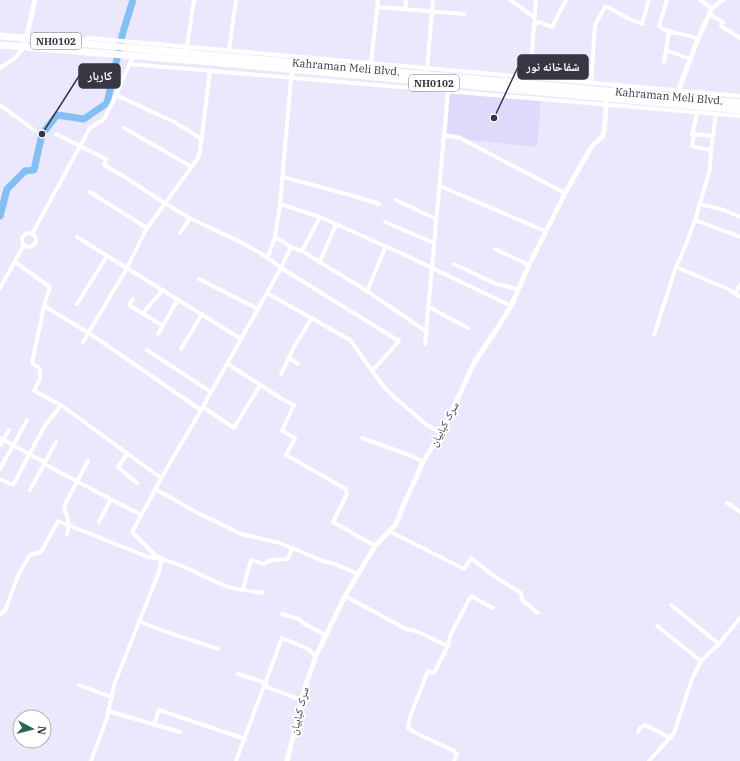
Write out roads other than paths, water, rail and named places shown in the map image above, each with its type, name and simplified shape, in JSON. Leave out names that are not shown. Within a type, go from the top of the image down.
[{"type":"highway","name":"Kahraman Meli Blvd.","points":[[0,36],[111,47],[131,53],[291,74],[426,78]]},
{"type":"highway","name":"Kahraman Meli Blvd.","points":[[0,44],[24,47],[111,47]]},
{"type":"highway","name":"Kahraman Meli Blvd.","points":[[131,53],[186,50],[426,78],[740,110]]},
{"type":"highway","name":"Kahraman Meli Blvd.","points":[[607,97],[740,103]]},
{"type":"street","points":[[0,68],[15,58],[24,47],[35,0]]},
{"type":"street","points":[[186,50],[194,0]]},
{"type":"street","points":[[229,50],[236,0]]},
{"type":"street","points":[[372,63],[378,0]]},
{"type":"street","points":[[405,9],[406,0]]},
{"type":"street","points":[[426,78],[433,0]]},
{"type":"street","points":[[510,0],[534,17]]},
{"type":"street","points":[[530,77],[536,0]]},
{"type":"street","points":[[534,26],[539,22],[552,27],[566,0]]},
{"type":"street","points":[[591,83],[595,24],[605,7],[608,7],[627,18],[642,24],[650,0]]},
{"type":"street","points":[[667,0],[659,26],[668,32],[681,33],[698,39]]},
{"type":"street","points":[[700,0],[712,8]]},
{"type":"street","points":[[678,90],[709,14],[712,8],[723,0]]},
{"type":"street","points":[[378,7],[464,14]]},
{"type":"street","points":[[709,14],[723,22],[721,26],[740,38]]},
{"type":"street","points":[[664,62],[668,32]]},
{"type":"street","points":[[111,47],[128,41],[186,50],[229,50],[372,63],[426,78],[448,90],[607,97],[697,112],[740,116]]},
{"type":"street","points":[[666,50],[690,59]]},
{"type":"street","points":[[32,234],[90,128],[104,119],[130,64],[131,53]]},
{"type":"street","points":[[268,257],[275,237],[280,204],[293,62]]},
{"type":"street","points":[[130,64],[291,74]]},
{"type":"street","points":[[83,342],[127,268],[147,228],[198,158],[202,139],[210,70]]},
{"type":"street","points":[[426,78],[530,77],[740,96]]},
{"type":"street","points":[[425,344],[448,90]]},
{"type":"street","points":[[116,95],[174,122],[202,139]]},
{"type":"street","name":"سرک کبابیان","points":[[286,761],[306,684],[316,656],[326,635],[345,596],[375,546],[389,532],[399,518],[423,462],[441,433],[474,363],[511,306],[545,231],[565,192],[592,146],[602,137],[604,133],[607,97]]},
{"type":"street","points":[[0,106],[34,130]]},
{"type":"street","points":[[697,112],[696,123],[691,133],[694,134],[692,146],[694,148],[711,150]]},
{"type":"street","points":[[654,335],[676,267],[695,220],[710,169],[716,114]]},
{"type":"street","points":[[124,128],[192,167]]},
{"type":"street","points":[[56,134],[106,159],[104,165],[165,204],[268,257],[281,268],[399,341],[373,370]]},
{"type":"street","points":[[694,134],[713,136]]},
{"type":"street","points":[[445,135],[460,138],[565,192]]},
{"type":"street","points":[[282,177],[379,204]]},
{"type":"street","points":[[440,186],[545,231]]},
{"type":"street","points":[[90,192],[147,228]]},
{"type":"street","points":[[396,200],[436,219]]},
{"type":"street","points":[[280,204],[320,217],[386,246],[511,306]]},
{"type":"street","points":[[700,204],[724,210],[740,217]]},
{"type":"street","points":[[302,251],[320,217]]},
{"type":"street","points":[[180,233],[190,218]]},
{"type":"street","points":[[695,220],[740,237]]},
{"type":"street","points":[[385,222],[434,243]]},
{"type":"street","points":[[319,262],[336,225]]},
{"type":"street","points":[[0,288],[24,245],[22,241],[23,237],[26,234],[32,234]]},
{"type":"street","points":[[24,245],[28,246],[34,243],[35,239],[32,234]]},
{"type":"street","points":[[77,237],[241,339]]},
{"type":"street","points":[[275,237],[291,247],[302,251],[366,291],[426,332]]},
{"type":"street","points":[[366,291],[386,246]]},
{"type":"street","points":[[263,593],[224,586],[194,570],[155,555],[132,532],[161,478],[228,364],[291,247]]},
{"type":"street","points":[[494,249],[529,265]]},
{"type":"street","points":[[77,304],[106,256]]},
{"type":"street","points":[[15,262],[50,287],[44,306],[32,363],[40,369],[40,379],[34,391],[61,405],[161,478]]},
{"type":"street","points":[[454,264],[496,284],[518,290]]},
{"type":"street","points":[[676,267],[728,288],[740,297]]},
{"type":"street","points":[[200,279],[258,309]]},
{"type":"street","points":[[735,293],[740,285]]},
{"type":"street","points":[[142,314],[163,290]]},
{"type":"street","points":[[267,293],[350,340],[373,370],[383,386],[427,425],[441,433]]},
{"type":"street","points":[[133,299],[129,305],[163,326]]},
{"type":"street","points":[[158,334],[178,299]]},
{"type":"street","points":[[44,306],[88,333],[202,409],[234,428],[260,385]]},
{"type":"street","points":[[429,307],[468,328]]},
{"type":"street","points":[[181,349],[202,314]]},
{"type":"street","points":[[282,374],[289,358],[312,318]]},
{"type":"street","points":[[147,350],[211,392]]},
{"type":"street","points":[[289,358],[298,364]]},
{"type":"street","points":[[228,364],[282,399],[294,405],[282,431],[295,438],[286,455],[346,489],[347,494],[333,522],[375,546]]},
{"type":"street","points":[[0,479],[13,485],[44,427],[61,405]]},
{"type":"street","points":[[0,469],[27,420]]},
{"type":"street","points":[[0,445],[2,439],[9,430]]},
{"type":"street","points":[[362,438],[412,456],[423,462]]},
{"type":"street","points":[[2,439],[142,515]]},
{"type":"street","points":[[30,490],[56,442]]},
{"type":"street","points":[[128,454],[118,467],[137,483]]},
{"type":"street","points":[[67,534],[70,525],[69,517],[64,509],[66,502],[88,461]]},
{"type":"street","points":[[155,489],[196,512],[241,534],[280,543],[358,574]]},
{"type":"street","points":[[99,522],[111,499]]},
{"type":"street","points":[[727,503],[740,512]]},
{"type":"street","points":[[0,615],[5,610],[19,574],[30,555],[41,552],[58,521],[148,557],[162,558]]},
{"type":"street","points":[[389,532],[464,569],[471,558],[494,576],[521,593],[522,600],[538,613]]},
{"type":"street","points":[[243,589],[251,560],[264,564],[271,560],[288,559],[292,548]]},
{"type":"street","points":[[91,761],[108,711],[114,685],[159,572],[162,558]]},
{"type":"street","points":[[345,596],[406,629],[416,631],[448,646]]},
{"type":"street","points":[[454,761],[457,754],[454,751],[408,728],[410,717],[428,672],[434,673],[448,646],[450,636],[471,596],[493,608]]},
{"type":"street","points":[[671,605],[719,644]]},
{"type":"street","points":[[282,614],[299,619],[303,623],[326,635]]},
{"type":"street","points":[[649,761],[674,733],[692,679],[701,661],[719,644],[740,618]]},
{"type":"street","points":[[139,622],[218,650]]},
{"type":"street","points":[[657,626],[701,661]]},
{"type":"street","points":[[236,761],[282,638],[308,650],[316,656]]},
{"type":"street","points":[[238,674],[266,684],[267,687],[301,700]]},
{"type":"street","points":[[79,685],[111,697]]},
{"type":"street","points":[[154,724],[159,710],[245,739]]},
{"type":"street","points":[[108,711],[180,732]]},
{"type":"street","points":[[638,732],[640,728],[645,725],[670,738]]},
{"type":"waterway","points":[[0,216],[7,189],[25,171],[34,170],[42,134],[57,115],[84,119],[107,103],[123,32],[133,0]]},
{"type":"place","name":"شفاخانه نور","points":[[494,118]]},
{"type":"place","name":"کاربار","points":[[42,134]]}]
